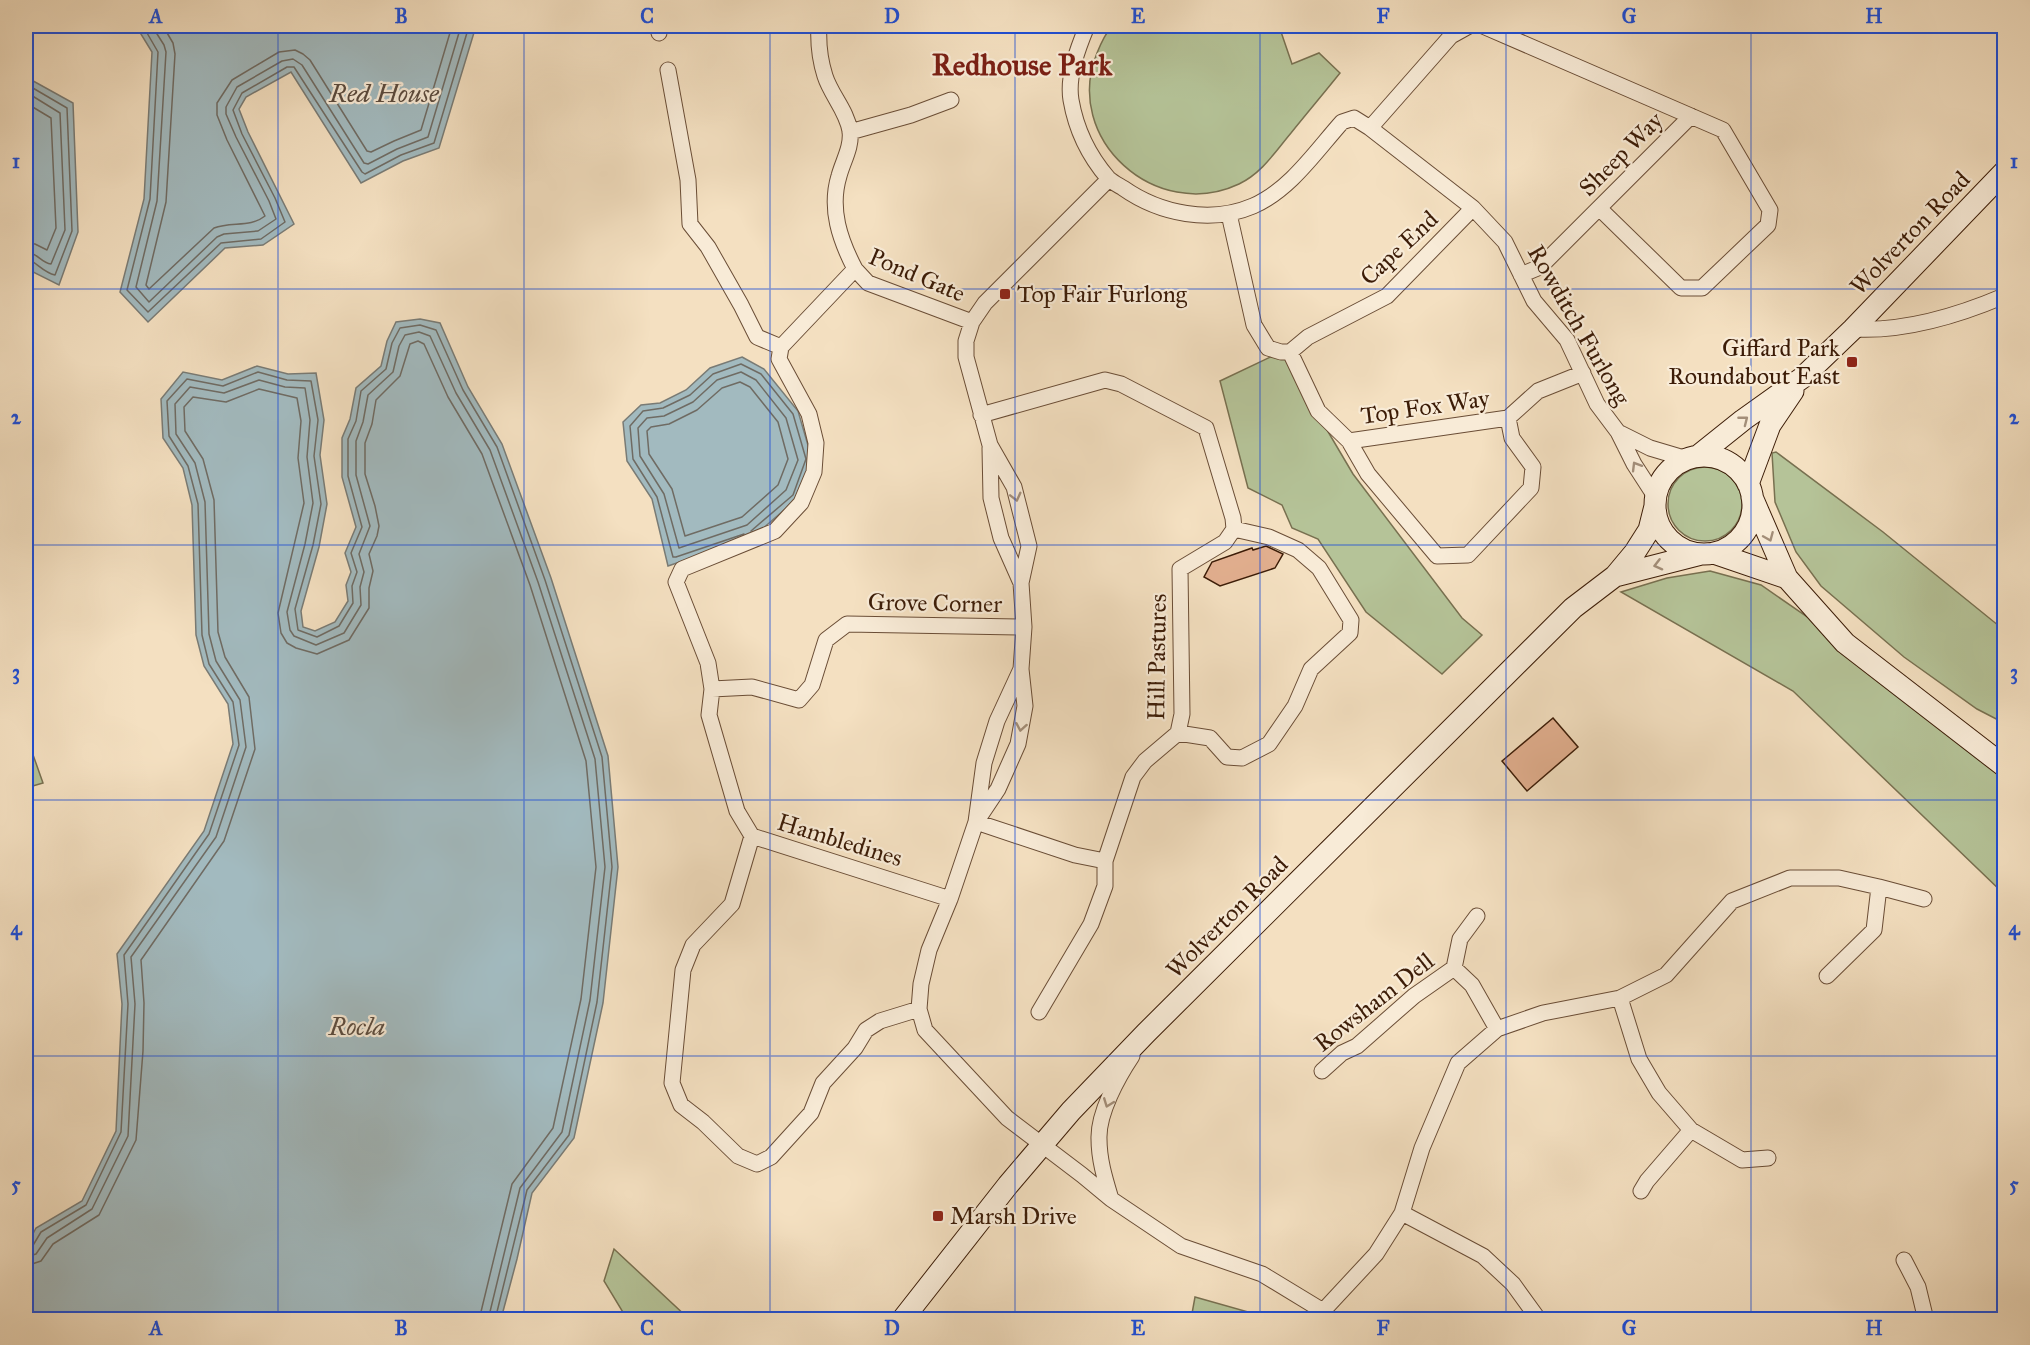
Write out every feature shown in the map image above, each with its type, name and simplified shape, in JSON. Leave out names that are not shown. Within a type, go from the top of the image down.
[{"type":"street","points":[[819,26],[818,40],[825,76],[850,132],[848,153],[838,178],[835,208],[841,241],[855,270]]},
{"type":"street","name":"Rowditch Furlong","points":[[1087,26],[1074,56],[1071,99],[1083,141],[1109,179],[1141,201],[1193,215],[1229,214],[1255,205],[1285,186],[1342,122],[1354,118],[1473,208],[1505,242],[1534,301],[1567,340],[1597,404],[1618,432],[1655,502]]},
{"type":"street","points":[[1370,128],[1451,36],[1469,26]]},
{"type":"street","name":"Sheep Way","points":[[1483,26],[1691,116],[1540,267],[1521,275]]},
{"type":"street","points":[[668,70],[688,180],[690,224],[708,247],[757,337],[780,353]]},
{"type":"street","points":[[850,132],[911,115],[951,100]]},
{"type":"street","points":[[1599,208],[1681,288],[1702,288],[1768,225],[1770,210],[1723,130],[1691,116]]},
{"type":"street","name":"Wolverton Road","points":[[1692,458],[1802,378],[1853,329],[2004,172]]},
{"type":"street","points":[[976,822],[998,789],[1018,744],[1025,706],[1021,669],[1024,627],[1021,583],[1029,546],[1014,487],[990,445],[966,357],[966,341],[972,322],[985,303],[1109,179]]},
{"type":"street","name":"Cape End","points":[[1290,352],[1308,337],[1387,296],[1473,208]]},
{"type":"street","points":[[1229,214],[1254,326],[1268,348],[1290,352],[1318,411],[1349,441],[1368,474],[1437,556],[1468,555],[1531,488],[1533,467],[1512,438],[1508,418],[1538,391],[1583,373]]},
{"type":"street","name":"Pond Gate","points":[[780,353],[855,270],[868,283],[972,322]]},
{"type":"street","name":"Wolverton Road","points":[[1853,329],[1879,331],[1899,328],[1979,306],[2004,296]]},
{"type":"street","name":"Hambledines","points":[[780,353],[809,414],[816,442],[814,472],[801,503],[775,531],[682,569],[676,582],[708,663],[712,689],[709,715],[737,811],[752,836],[950,899]]},
{"type":"street","name":"Wolverton Road","points":[[1750,490],[1770,425],[1802,378]]},
{"type":"street","points":[[981,415],[1105,380],[1121,384],[1206,428],[1233,518],[1234,529],[1269,537],[1298,550],[1319,568],[1351,620],[1350,633],[1311,669],[1295,706],[1269,744],[1242,758],[1227,757],[1210,738],[1178,733]]},
{"type":"street","name":"Top Fox Way","points":[[1349,441],[1508,418]]},
{"type":"street","name":"Rowditch Furlong","points":[[1618,432],[1650,448],[1692,458]]},
{"type":"street","points":[[990,445],[991,498],[1001,538],[1021,583]]},
{"type":"street","points":[[1787,578],[1742,561],[1687,551],[1674,544],[1661,527],[1655,502],[1659,485],[1666,474],[1675,465],[1692,458],[1714,457],[1728,462],[1740,472],[1750,490],[1787,578],[1845,644],[2004,766]]},
{"type":"street","points":[[1707,553],[1734,543],[1740,538],[1748,526],[1752,512],[1750,490]]},
{"type":"street","name":"Wolverton Road","points":[[902,1320],[1004,1190],[1071,1111],[1146,1033],[1573,608],[1615,576],[1645,539],[1655,502]]},
{"type":"street","name":"Hill Pastures","points":[[1039,1012],[1091,924],[1105,886],[1105,861],[1133,777],[1145,761],[1178,733],[1182,714],[1180,569],[1225,542],[1234,529]]},
{"type":"street","name":"Wolverton Road","points":[[1615,576],[1707,553]]},
{"type":"street","name":"Grove Corner","points":[[712,689],[752,687],[799,700],[812,685],[826,640],[847,624],[1024,627]]},
{"type":"street","points":[[1021,669],[997,720],[984,763],[976,822],[950,899],[929,950],[921,984],[919,1009],[925,1029],[1007,1118],[1111,1199],[1181,1246],[1262,1274],[1325,1315],[1376,1254],[1402,1213],[1422,1148],[1458,1063],[1497,1029],[1543,1013],[1620,998],[1666,975],[1732,901],[1790,878],[1839,878],[1924,899]]},
{"type":"street","points":[[976,822],[1074,855],[1105,861]]},
{"type":"street","points":[[752,836],[732,904],[693,945],[683,970],[672,1083],[681,1105],[703,1122],[738,1156],[757,1164],[771,1158],[811,1113],[823,1083],[855,1048],[866,1030],[880,1021],[919,1009]]},
{"type":"street","points":[[1827,976],[1874,930],[1880,887]]},
{"type":"street","name":"Rowsham Dell","points":[[1322,1071],[1342,1053],[1357,1046],[1414,996],[1454,968],[1460,939],[1477,916]]},
{"type":"street","name":"Rowsham Dell","points":[[1454,968],[1472,985],[1497,1029]]},
{"type":"street","points":[[1620,998],[1640,1059],[1659,1094],[1691,1130],[1742,1160],[1768,1158]]},
{"type":"street","points":[[1111,1199],[1101,1167],[1098,1136],[1114,1089],[1146,1033]]},
{"type":"street","points":[[1641,1191],[1691,1130]]},
{"type":"street","points":[[1402,1213],[1483,1256],[1513,1284],[1539,1320]]},
{"type":"street","points":[[1904,1260],[1918,1287],[1926,1320]]},
{"type":"green space","points":[[1112,26],[1279,26],[1292,64],[1319,53],[1340,73],[1274,155],[1255,174],[1239,184],[1208,193],[1177,192],[1148,182],[1124,165],[1105,143],[1093,115],[1090,85],[1097,53]]},
{"type":"green space","points":[[1281,352],[1353,474],[1462,618],[1482,635],[1442,674],[1366,612],[1318,539],[1292,528],[1282,505],[1248,488],[1220,381]]},
{"type":"green space","points":[[1776,452],[1883,532],[2004,630],[2004,723],[1977,709],[1904,657],[1821,586],[1796,552],[1775,502],[1772,453]]},
{"type":"green space","points":[[1705,467],[1719,470],[1731,478],[1739,490],[1742,504],[1739,518],[1731,530],[1719,538],[1705,541],[1691,538],[1679,530],[1671,518],[1668,504],[1671,490],[1679,478],[1691,470]]},
{"type":"green space","points":[[1710,571],[1761,585],[1845,643],[2004,766],[2004,894],[1793,691],[1621,592],[1667,578]]},
{"type":"green space","points":[[26,735],[43,783],[26,788]]},
{"type":"green space","points":[[614,1249],[689,1319],[627,1319],[604,1281]]},
{"type":"green space","points":[[1195,1297],[1273,1319],[1191,1319]]},
{"type":"water","name":"Red House","points":[[136,26],[476,26],[439,148],[403,161],[361,183],[291,72],[246,97],[239,109],[248,132],[294,224],[263,245],[225,248],[148,322],[120,292],[144,199],[152,52]]},
{"type":"water","points":[[26,77],[73,103],[78,232],[59,285],[33,272],[26,262]]},
{"type":"water","name":"Rocla","points":[[420,319],[440,323],[468,387],[502,444],[551,578],[608,756],[618,867],[603,1003],[574,1138],[532,1193],[501,1319],[26,1319],[26,1247],[36,1228],[82,1201],[116,1131],[122,1004],[117,954],[204,831],[233,744],[228,704],[204,666],[196,635],[192,505],[183,468],[163,438],[161,399],[183,372],[222,380],[257,366],[288,374],[316,373],[324,420],[320,455],[327,504],[319,547],[301,611],[303,627],[315,631],[335,622],[348,601],[346,585],[351,572],[345,553],[356,527],[342,477],[342,438],[350,419],[356,388],[381,366],[387,341],[396,322]]},
{"type":"water","points":[[742,357],[764,369],[798,411],[812,459],[798,498],[753,537],[668,566],[652,499],[627,461],[623,422],[641,405],[660,403],[686,390],[710,368]]},
{"type":"building","points":[[1266,546],[1283,554],[1275,568],[1220,586],[1204,577],[1212,562],[1252,548],[1253,550]]},
{"type":"building","points":[[1553,718],[1578,747],[1527,791],[1502,761]]},
{"type":"place","name":"Top Fair Furlong","points":[[1005,294]]},
{"type":"place","name":"Giffard Park Roundabout East","points":[[1852,362]]},
{"type":"place","name":"Marsh Drive","points":[[938,1216]]},
{"type":"district","name":"Redhouse Park","points":[[1022,65]]}]
